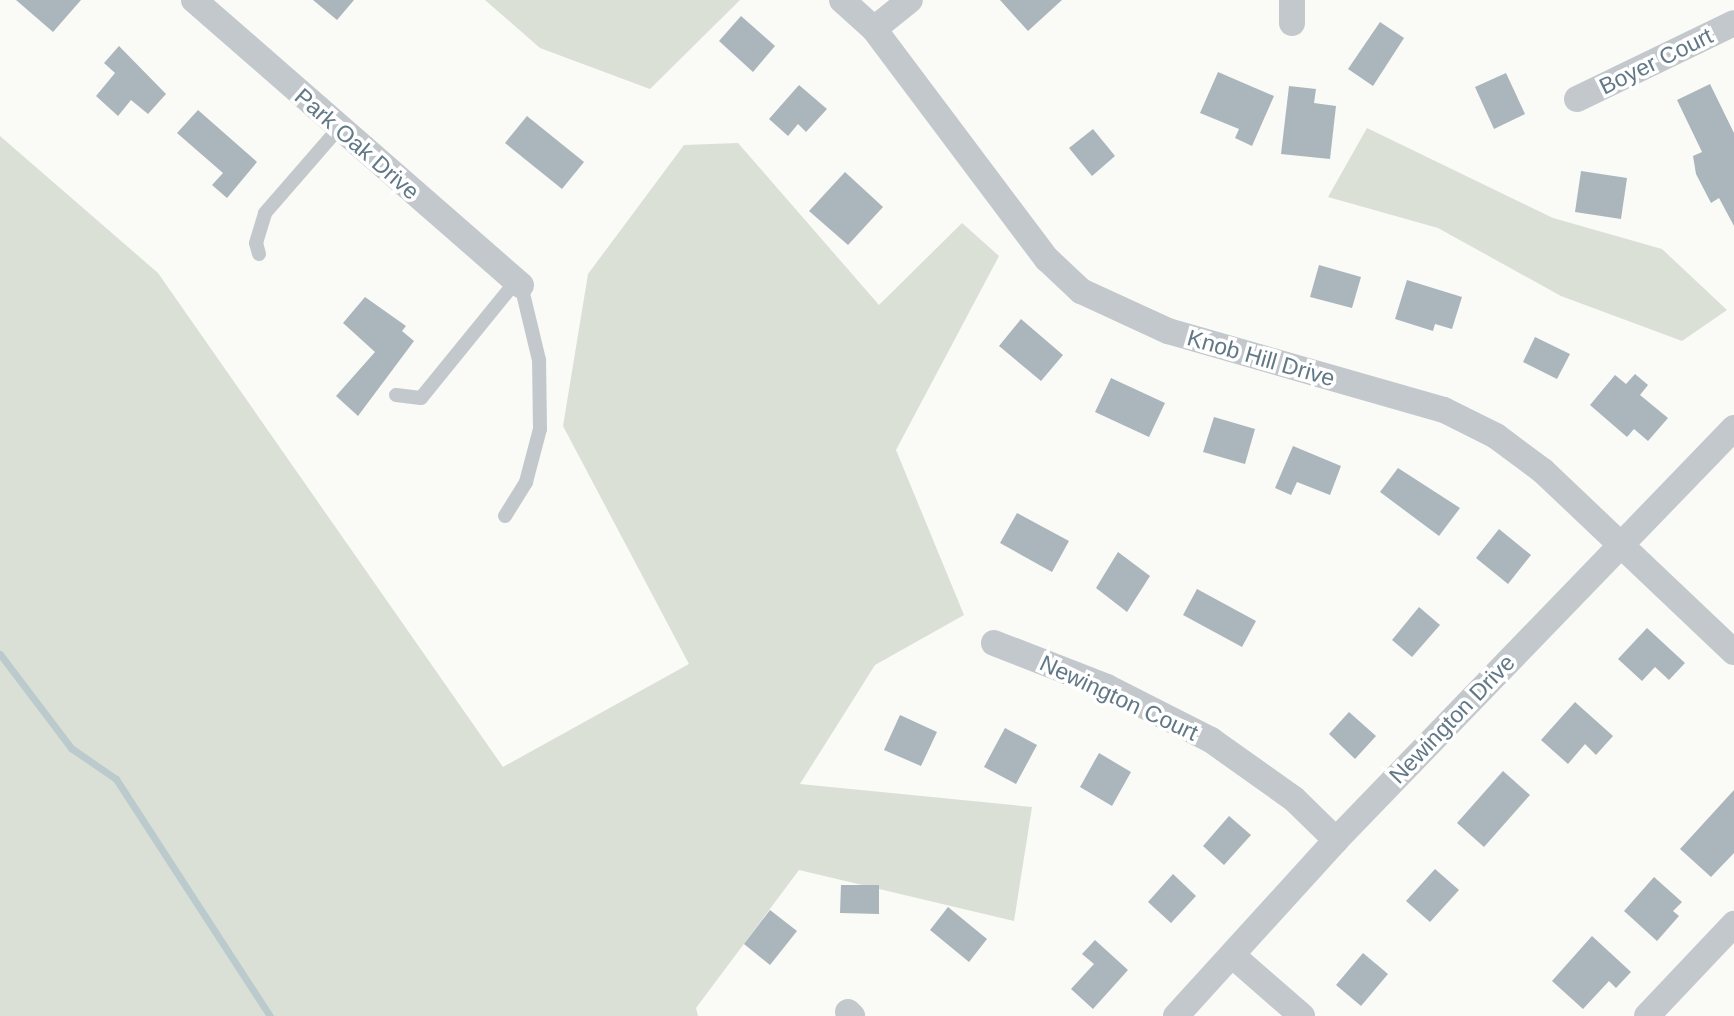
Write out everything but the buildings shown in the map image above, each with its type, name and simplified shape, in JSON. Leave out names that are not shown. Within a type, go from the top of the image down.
[{"type":"street","name":"Park Oak Drive","points":[[194,0],[338,129],[519,282]]},
{"type":"street","name":"Knob Hill Drive","points":[[842,0],[874,29],[1047,259],[1081,291],[1168,331],[1444,410],[1496,436],[1544,471],[1618,547],[1734,652]]},
{"type":"street","points":[[874,29],[910,0]]},
{"type":"street","name":"Boyer Court","points":[[1577,99],[1734,23]]},
{"type":"street","name":"Newington Drive","points":[[1176,1016],[1336,840],[1734,428]]},
{"type":"street","name":"Newington Court","points":[[994,643],[1107,687],[1211,740],[1294,799],[1336,840]]},
{"type":"street","points":[[1647,1016],[1734,925]]},
{"type":"street","points":[[1232,955],[1302,1016]]},
{"type":"lane","points":[[259,254],[256,243],[265,213],[338,129]]},
{"type":"lane","points":[[396,396],[421,398],[519,282]]},
{"type":"lane","points":[[505,516],[526,482],[540,429],[539,360],[519,282]]},
{"type":"shaded area","points":[[485,0],[740,0],[650,89],[540,48]]},
{"type":"shaded area","points":[[1367,128],[1553,218],[1662,249],[1727,310],[1682,341],[1561,296],[1438,228],[1328,197]]},
{"type":"shaded area","points":[[0,136],[158,273],[503,767],[689,664],[563,426],[588,274],[684,145],[738,143],[879,305],[962,223],[999,256],[896,450],[964,615],[875,665],[800,784],[1032,807],[1014,921],[799,870],[696,1008],[698,1016],[0,1016]]},
{"type":"waterway","points":[[0,654],[71,748],[116,779],[270,1016]]}]
